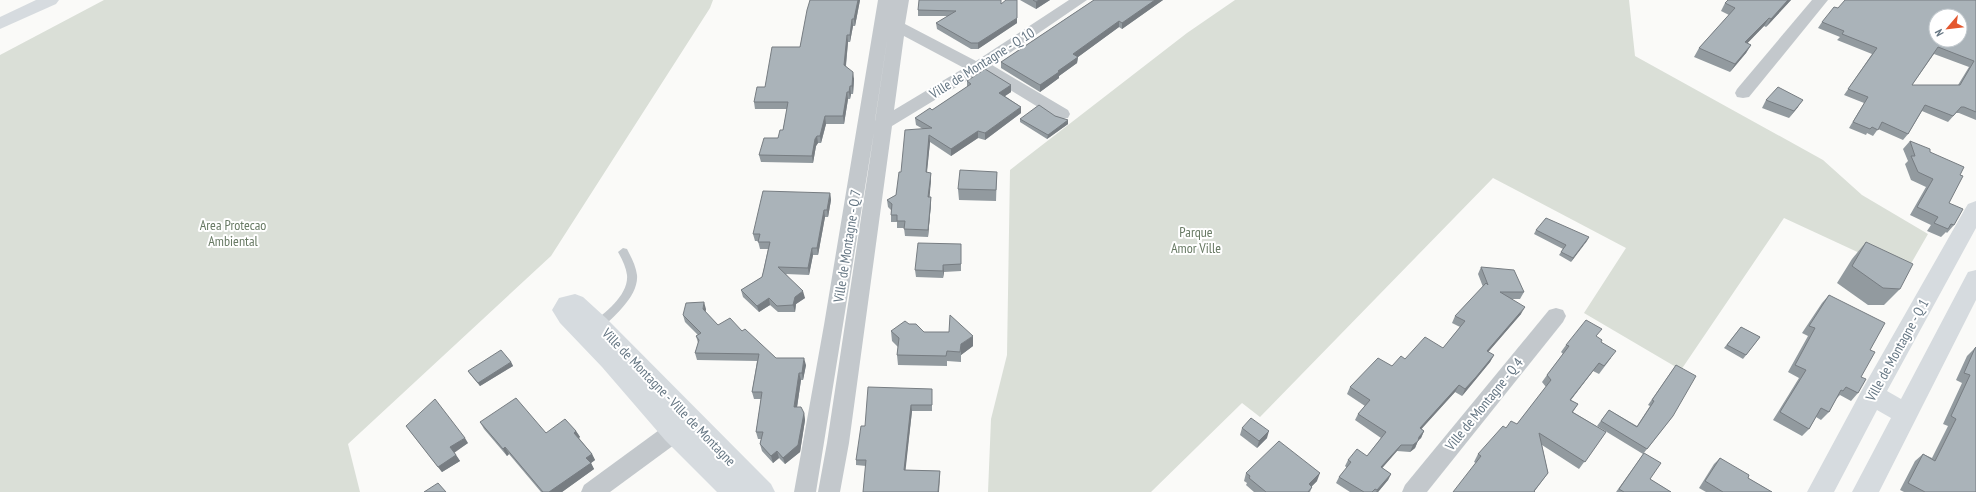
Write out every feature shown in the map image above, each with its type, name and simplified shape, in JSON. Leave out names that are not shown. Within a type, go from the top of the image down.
[{"type":"street","points":[[0,24],[50,0]]},
{"type":"street","name":"Ville de Montagne - Q 7","points":[[829,492],[838,443],[884,124],[890,22],[886,0]]},
{"type":"street","name":"Ville de Montagne - Q 7","points":[[805,492],[865,132],[890,22],[901,0]]},
{"type":"street","name":"Ville de Montagne - Q 10","points":[[865,132],[884,124],[979,66],[1079,0]]},
{"type":"street","points":[[1743,93],[1820,0]]},
{"type":"street","points":[[890,22],[979,66],[1062,114]]},
{"type":"street","name":"Ville de Montagne - Q 1","points":[[1820,492],[1872,395],[1976,209]]},
{"type":"street","points":[[1865,492],[1976,278]]},
{"type":"street","name":"Ville de Montagne - Ville de Montagne","points":[[572,310],[592,330],[610,360],[683,426],[762,492]]},
{"type":"street","name":"Ville de Montagne - Q 4","points":[[1413,492],[1556,316]]},
{"type":"street","points":[[1872,395],[1906,414]]},
{"type":"street","points":[[592,492],[683,426]]},
{"type":"street","name":"Ville de Montagne - Ville de Montagne","points":[[683,426],[735,492]]},
{"type":"lane","points":[[592,330],[612,310],[631,285],[632,277],[630,268],[623,252]]},
{"type":"green space","name":"Area Protecao Ambiental","points":[[104,0],[713,0],[710,8],[551,256],[348,444],[360,492],[0,492],[0,55]]},
{"type":"green space","name":"Parque Amor Ville","points":[[1235,0],[1629,0],[1635,56],[1823,160],[1862,195],[1928,234],[1905,274],[1784,218],[1681,370],[1584,313],[1626,248],[1493,178],[1260,417],[1242,403],[1151,492],[988,492],[991,419],[1007,355],[1010,170],[1187,33]]},
{"type":"building","points":[[810,0],[858,0],[854,19],[852,19],[850,35],[847,35],[844,65],[853,72],[852,86],[850,86],[849,92],[847,92],[843,116],[825,116],[820,136],[817,136],[815,139],[812,156],[759,155],[764,138],[778,138],[780,130],[783,130],[788,102],[754,102],[757,87],[765,87],[772,47],[800,47]]},
{"type":"building","points":[[919,0],[1001,0],[1001,4],[1006,0],[1017,0],[1017,18],[978,43],[971,43],[936,23],[956,11],[918,10]]},
{"type":"building","points":[[1094,0],[1155,0],[1122,23],[1119,21],[1073,54],[1078,57],[1040,85],[1001,62]]},
{"type":"building","points":[[1728,0],[1788,0],[1771,19],[1769,18],[1745,42],[1751,45],[1735,64],[1699,48],[1735,8],[1725,3]]},
{"type":"building","points":[[1845,0],[1976,0],[1976,112],[1961,107],[1953,116],[1925,105],[1908,134],[1882,122],[1878,130],[1872,127],[1870,129],[1853,122],[1868,97],[1848,89],[1877,48],[1842,34],[1844,31],[1822,22],[1834,7],[1838,8]]},
{"type":"building","points":[[985,69],[1011,85],[999,93],[1021,107],[985,133],[978,131],[951,149],[929,135],[926,172],[931,173],[928,197],[931,197],[928,230],[904,229],[905,221],[897,221],[897,215],[891,215],[892,204],[887,200],[896,195],[899,172],[901,172],[905,130],[932,128],[915,118],[930,108],[932,110],[971,84],[967,81]]},
{"type":"building","points":[[1778,87],[1803,100],[1794,111],[1766,100]]},
{"type":"building","points":[[1039,105],[1055,116],[1068,120],[1048,135],[1020,119]]},
{"type":"building","points":[[1910,141],[1930,149],[1930,152],[1964,167],[1960,175],[1963,176],[1949,203],[1963,209],[1954,225],[1951,224],[1948,229],[1934,223],[1938,217],[1917,207],[1933,179],[1918,172],[1911,156],[1915,156]]},
{"type":"building","points":[[960,170],[997,172],[996,190],[958,189]]},
{"type":"building","points":[[763,191],[830,193],[827,210],[824,210],[817,248],[812,248],[808,268],[778,267],[803,291],[795,297],[793,305],[777,306],[769,298],[757,306],[741,290],[762,277],[770,242],[758,242],[760,234],[753,234]]},
{"type":"building","points":[[1546,218],[1589,237],[1573,258],[1561,252],[1566,245],[1536,230]]},
{"type":"building","points":[[1866,242],[1913,264],[1900,289],[1883,288],[1852,266]]},
{"type":"building","points":[[918,243],[961,244],[961,264],[943,265],[943,271],[915,270]]},
{"type":"building","points":[[1481,267],[1514,270],[1524,292],[1500,292],[1525,307],[1487,351],[1494,355],[1476,377],[1465,389],[1459,385],[1420,428],[1424,431],[1419,437],[1418,441],[1413,445],[1401,445],[1381,467],[1391,474],[1377,490],[1375,489],[1372,492],[1364,492],[1339,477],[1351,462],[1348,460],[1357,449],[1367,456],[1386,432],[1358,414],[1370,400],[1350,387],[1378,358],[1392,366],[1401,356],[1405,359],[1425,337],[1443,348],[1465,321],[1455,316],[1486,283],[1488,285]]},
{"type":"building","points":[[1829,295],[1885,323],[1870,350],[1875,352],[1861,377],[1866,379],[1858,393],[1846,387],[1843,391],[1841,390],[1829,412],[1821,408],[1809,429],[1780,412],[1806,370],[1795,365],[1815,328],[1809,326]]},
{"type":"building","points":[[704,302],[703,309],[718,325],[730,318],[742,331],[745,329],[776,358],[804,358],[802,373],[799,373],[794,407],[801,407],[804,413],[798,445],[783,458],[777,451],[771,456],[760,444],[763,432],[756,432],[762,392],[752,392],[759,354],[695,353],[699,340],[696,336],[701,333],[683,315],[686,303]]},
{"type":"building","points":[[950,315],[973,336],[961,344],[960,352],[947,351],[946,356],[897,355],[899,338],[891,331],[905,321],[909,324],[916,324],[924,332],[949,332]]},
{"type":"building","points":[[1586,320],[1602,329],[1596,336],[1602,340],[1601,342],[1616,351],[1604,366],[1599,363],[1570,400],[1578,404],[1572,412],[1606,432],[1585,462],[1539,433],[1548,473],[1534,491],[1535,492],[1453,492],[1481,456],[1478,454],[1503,426],[1506,428],[1511,421],[1517,424],[1551,380],[1547,375],[1569,346],[1566,345]]},
{"type":"building","points":[[1741,327],[1760,337],[1746,355],[1727,345]]},
{"type":"building","points":[[1976,347],[1976,492],[1925,492],[1908,483],[1923,454],[1935,461],[1956,419],[1951,416],[1970,375],[1964,373]]},
{"type":"building","points":[[501,350],[511,362],[478,383],[468,371]]},
{"type":"building","points":[[1676,365],[1696,376],[1673,416],[1647,449],[1601,421],[1609,410],[1637,427],[1654,401],[1652,400]]},
{"type":"building","points":[[868,387],[932,389],[932,405],[911,405],[904,470],[940,471],[938,492],[863,492],[866,460],[856,460],[861,426],[865,426]]},
{"type":"building","points":[[516,398],[546,433],[565,419],[576,431],[574,433],[592,454],[586,458],[591,463],[549,492],[543,492],[505,447],[503,449],[480,422]]},
{"type":"building","points":[[435,399],[465,438],[450,447],[456,455],[438,467],[406,426]]},
{"type":"building","points":[[1251,418],[1269,431],[1259,441],[1242,428]]},
{"type":"building","points":[[1279,441],[1320,473],[1309,484],[1312,487],[1308,492],[1266,492],[1249,478],[1250,476],[1246,473]]},
{"type":"building","points":[[1644,453],[1661,463],[1650,479],[1671,492],[1624,492],[1619,489]]},
{"type":"building","points":[[1720,458],[1749,475],[1748,478],[1772,492],[1723,492],[1705,481]]},
{"type":"building","points":[[438,483],[446,492],[424,492]]}]
